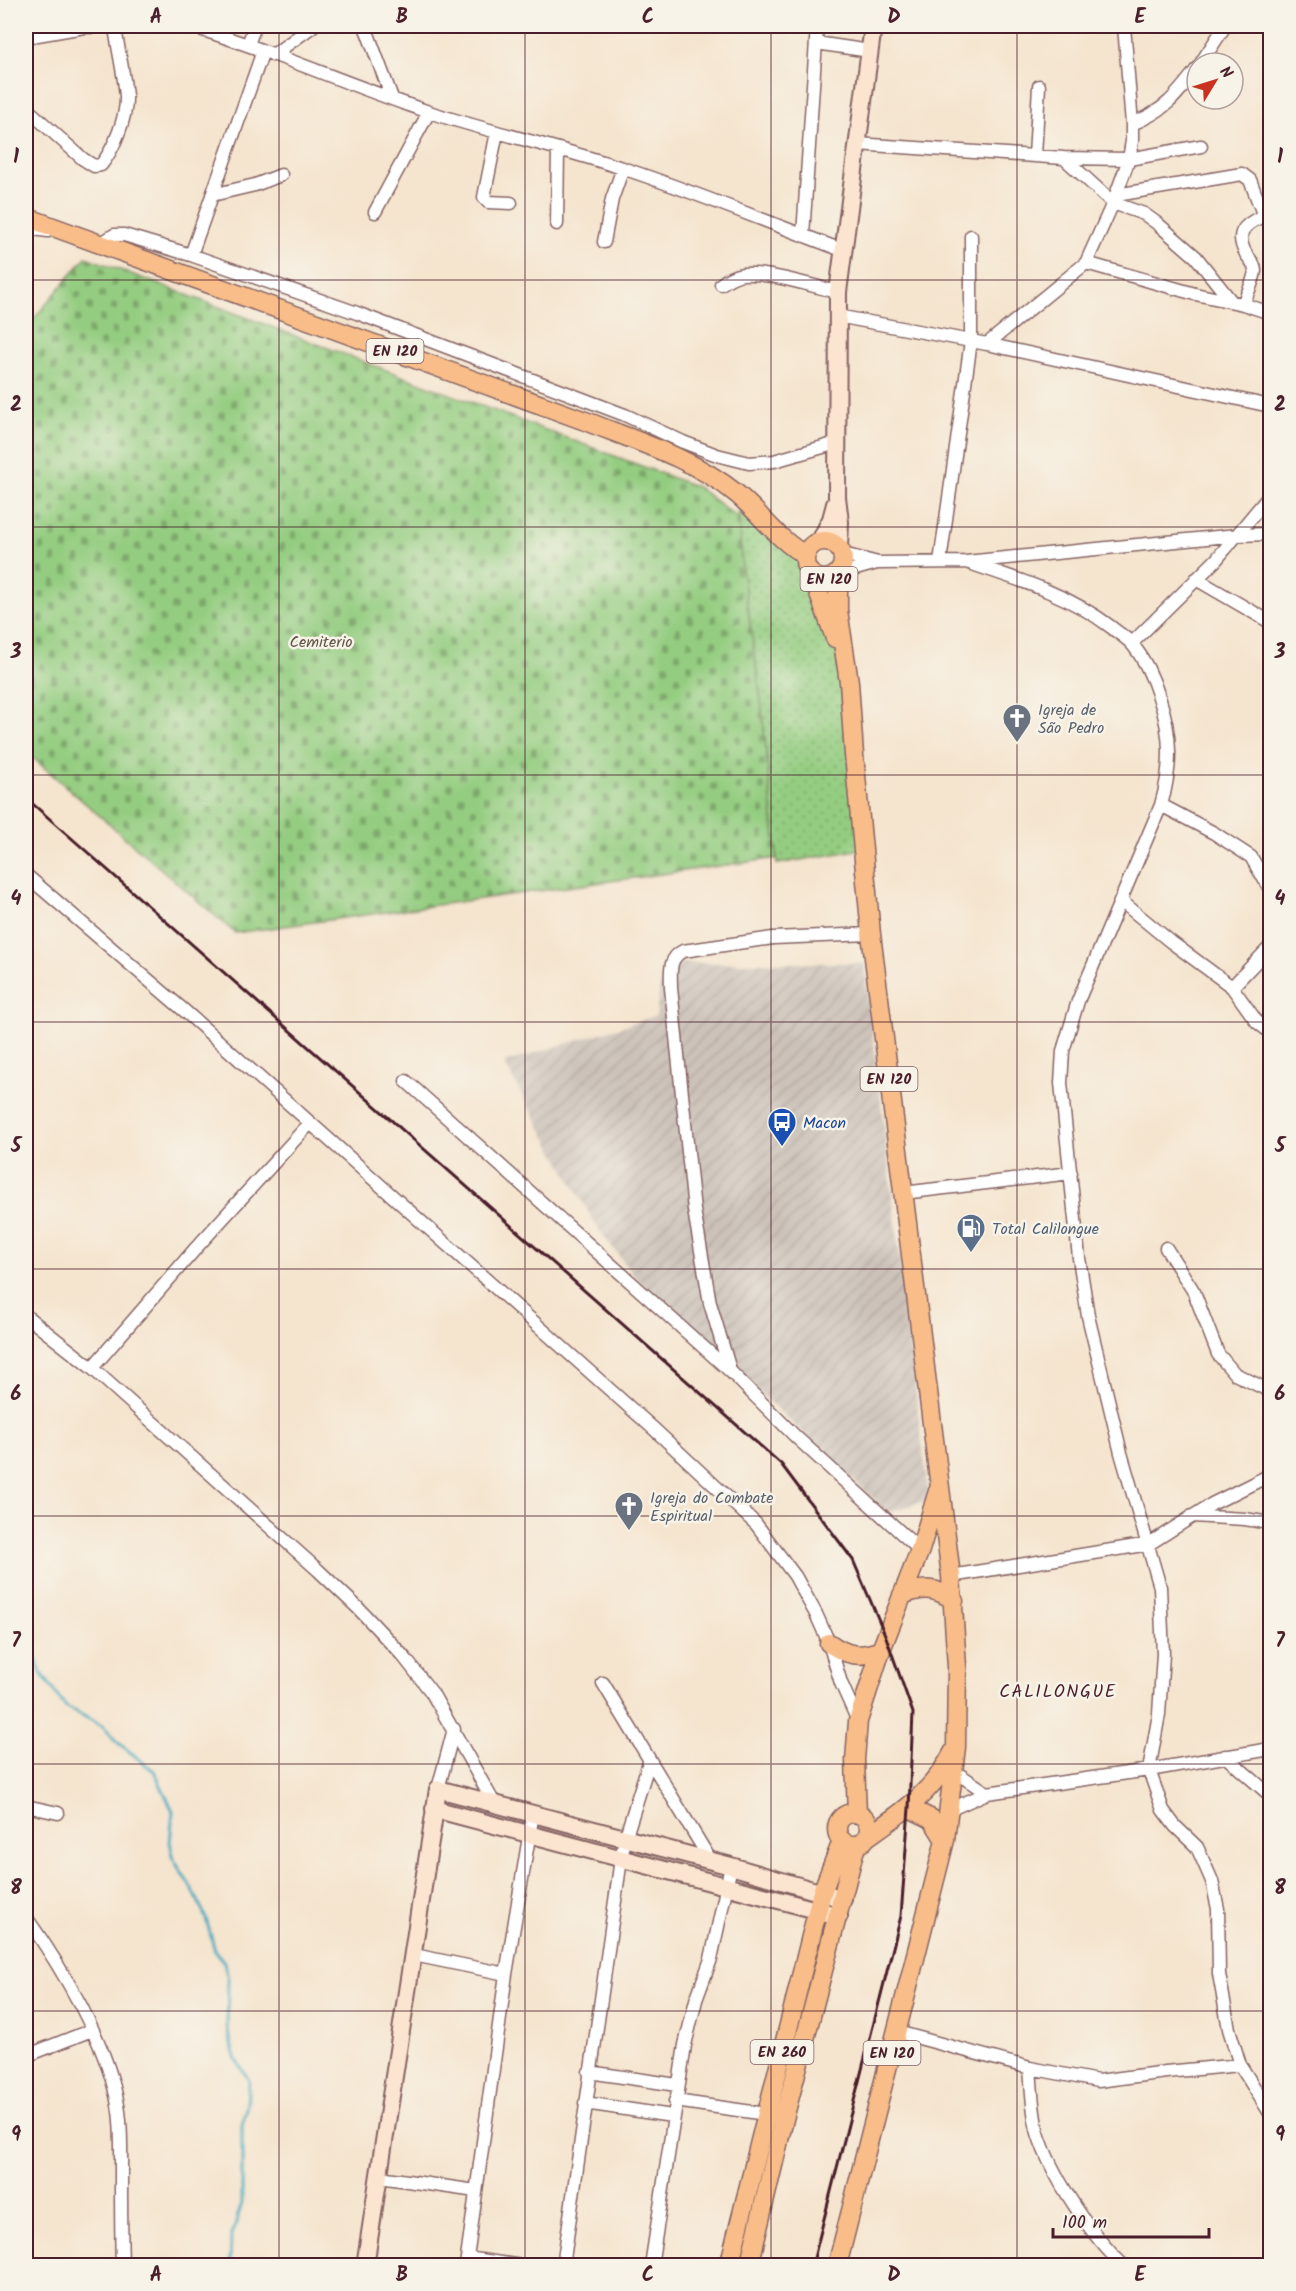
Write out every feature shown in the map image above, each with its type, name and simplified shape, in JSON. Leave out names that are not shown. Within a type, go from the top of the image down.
[{"type":"main road","name":"EN 120","points":[[26,217],[577,417],[676,457],[708,474],[737,494],[790,547],[812,547],[830,541],[841,550],[844,561],[838,574],[838,610],[847,671],[871,934],[954,1601],[957,1667],[956,1747],[945,1840],[837,2265]]},
{"type":"main road","name":"EN 120","points":[[812,547],[807,569],[812,575],[847,671]]},
{"type":"main road","name":"EN 120","points":[[812,575],[825,579],[838,574]]},
{"type":"main road","name":"EN 120","points":[[855,1841],[868,1823],[857,1814],[855,1760],[858,1721],[881,1650],[920,1550],[939,1486]]},
{"type":"main road","points":[[902,1595],[916,1590],[939,1590],[954,1601]]},
{"type":"main road","points":[[829,1643],[844,1653],[856,1656],[868,1655],[881,1650]]},
{"type":"main road","points":[[857,1814],[847,1815],[839,1821],[837,1832],[855,1841],[909,1808],[936,1779],[956,1747]]},
{"type":"main road","points":[[909,1808],[932,1819],[945,1840]]},
{"type":"main road","name":"EN 260","points":[[749,2265],[752,2216],[766,2114],[822,1892],[855,1841]]},
{"type":"main road","name":"EN 260","points":[[729,2265],[752,2216],[841,1907],[855,1841]]},
{"type":"main road","points":[[793,2011],[811,2016]]},
{"type":"street","points":[[26,37],[84,27],[115,26],[126,98],[123,117],[110,151],[101,165],[94,166],[83,159],[26,108]]},
{"type":"street","points":[[190,26],[248,44],[429,112],[623,168],[722,202],[842,250]]},
{"type":"street","points":[[248,44],[255,26]]},
{"type":"street","points":[[191,255],[268,53],[314,26]]},
{"type":"street","points":[[365,26],[392,98]]},
{"type":"street","points":[[803,235],[817,26]]},
{"type":"street","points":[[873,26],[838,292],[837,497],[841,550],[878,563]]},
{"type":"street","points":[[987,344],[1086,263],[1115,199],[1129,159],[1132,124],[1124,26]]},
{"type":"street","points":[[1209,51],[1226,26]]},
{"type":"street","points":[[816,43],[870,51]]},
{"type":"street","points":[[1132,124],[1154,115],[1176,96],[1185,84]]},
{"type":"street","points":[[1035,156],[1039,86]]},
{"type":"street","points":[[375,212],[429,112]]},
{"type":"street","points":[[496,132],[484,197],[488,202],[511,203]]},
{"type":"street","points":[[857,144],[1064,158],[1129,159],[1201,146]]},
{"type":"street","points":[[557,224],[558,149]]},
{"type":"street","points":[[1064,158],[1115,199],[1158,224],[1196,257],[1237,302]]},
{"type":"street","points":[[604,242],[612,200],[623,168]]},
{"type":"street","points":[[1115,199],[1242,174],[1246,176],[1250,180],[1262,211],[1261,217],[1245,225],[1241,231],[1243,246],[1253,263],[1255,272],[1237,302]]},
{"type":"street","points":[[212,195],[255,185],[280,175]]},
{"type":"street","points":[[26,208],[75,235]]},
{"type":"street","points":[[26,228],[75,235]]},
{"type":"street","points":[[100,244],[114,235],[124,235],[191,255],[369,317],[625,415],[717,455],[749,463],[837,443]]},
{"type":"street","points":[[940,562],[971,341],[970,236]]},
{"type":"street","points":[[1086,263],[1195,294],[1237,302],[1270,313]]},
{"type":"street","points":[[721,284],[732,277],[745,274],[838,292]]},
{"type":"street","points":[[837,316],[987,344],[1270,406]]},
{"type":"street","points":[[1132,643],[1196,579],[1270,495]]},
{"type":"street","points":[[812,547],[831,519],[837,497]]},
{"type":"street","points":[[838,574],[878,563],[966,562],[1237,535],[1270,534]]},
{"type":"street","points":[[966,562],[1063,597],[1099,618],[1132,643],[1152,675],[1164,712],[1170,748],[1169,777],[1161,805],[1078,1001],[1063,1052],[1061,1083],[1079,1258],[1088,1316],[1120,1453],[1160,1587],[1163,1643],[1159,1714],[1149,1770],[1163,1810],[1175,1826],[1197,1847],[1212,1881],[1218,1909],[1218,1974],[1229,2029],[1240,2065],[1270,2112]]},
{"type":"street","points":[[1196,579],[1270,622]]},
{"type":"street","points":[[1161,805],[1214,833],[1251,857],[1270,889]]},
{"type":"street","points":[[26,875],[187,1013],[655,1430],[756,1524],[795,1576],[829,1643],[841,1683],[858,1721]]},
{"type":"street","points":[[1121,901],[1232,987],[1257,1022],[1270,1032]]},
{"type":"street","points":[[730,1371],[710,1303],[694,1210],[671,988],[672,961],[676,954],[683,951],[773,938],[871,934]]},
{"type":"street","points":[[1232,987],[1270,947]]},
{"type":"street","points":[[406,1081],[730,1371],[796,1437],[920,1550]]},
{"type":"street","points":[[92,1368],[196,1248],[310,1123]]},
{"type":"street","points":[[903,1193],[1071,1173]]},
{"type":"street","points":[[1166,1248],[1194,1292],[1203,1320],[1222,1360],[1235,1374],[1270,1391]]},
{"type":"street","points":[[26,1316],[92,1368],[358,1608],[404,1657],[432,1693],[494,1803]]},
{"type":"street","points":[[951,1576],[1149,1544],[1234,1491],[1270,1475]]},
{"type":"street","points":[[1192,1516],[1270,1523]]},
{"type":"street","points":[[603,1683],[711,1861]]},
{"type":"street","points":[[365,2265],[414,1955],[434,1809],[454,1729]]},
{"type":"street","points":[[949,1810],[987,1793],[1149,1770],[1270,1749]]},
{"type":"street","points":[[1225,1756],[1270,1795]]},
{"type":"street","points":[[562,2265],[621,1858],[649,1762]]},
{"type":"street","points":[[954,1771],[987,1793]]},
{"type":"street","points":[[438,1789],[822,1892],[841,1907]]},
{"type":"street","points":[[26,1806],[58,1813]]},
{"type":"street","points":[[434,1809],[819,1911],[841,1907]]},
{"type":"street","points":[[522,2265],[466,2262],[506,1974],[533,1813]]},
{"type":"street","points":[[651,2265],[672,2116],[685,2044],[696,2000],[711,1959],[731,1866]]},
{"type":"street","points":[[26,1917],[67,1982],[92,2030],[112,2077],[119,2106],[121,2139],[122,2265]]},
{"type":"street","points":[[414,1955],[506,1974]]},
{"type":"street","points":[[26,2056],[92,2030]]},
{"type":"street","points":[[897,2032],[1030,2068],[1098,2081],[1240,2065]]},
{"type":"street","points":[[1030,2068],[1033,2110],[1038,2133],[1052,2166],[1078,2210],[1113,2256],[1124,2265]]},
{"type":"street","points":[[589,2072],[677,2085]]},
{"type":"street","points":[[675,2101],[766,2114]]},
{"type":"street","points":[[585,2103],[672,2116]]},
{"type":"street","points":[[380,2176],[476,2191]]},
{"type":"shaded area","points":[[663,963],[864,963],[929,1500],[888,1512],[636,1278],[597,1227],[504,1063],[656,1016]]},
{"type":"green space","name":"Cemiterio","points":[[86,257],[697,487],[738,518],[742,570],[760,692],[777,858],[235,933],[26,752],[26,328]]},
{"type":"green space","points":[[737,493],[805,563],[834,634],[863,849],[777,864],[760,692],[742,570]]},
{"type":"waterway","points":[[26,1634],[41,1673],[65,1706],[104,1727],[116,1741],[154,1771],[173,1811],[170,1842],[174,1860],[195,1894],[206,1919],[215,1951],[224,1962],[228,1979],[227,2026],[230,2041],[236,2060],[249,2080],[242,2125],[242,2203],[231,2238],[230,2266]]},
{"type":"railway","points":[[26,798],[781,1464],[853,1560],[886,1637],[913,1713],[909,1808],[901,1916],[812,2266]]},
{"type":"place","name":"Igreja de São Pedro","points":[[1017,744]]},
{"type":"place","name":"Macon","points":[[782,1148]]},
{"type":"place","name":"Total Calilongue","points":[[971,1254]]},
{"type":"place","name":"Igreja do Combate Espiritual","points":[[629,1532]]},
{"type":"district","name":"CALILONGUE","points":[[1058,1691]]}]
